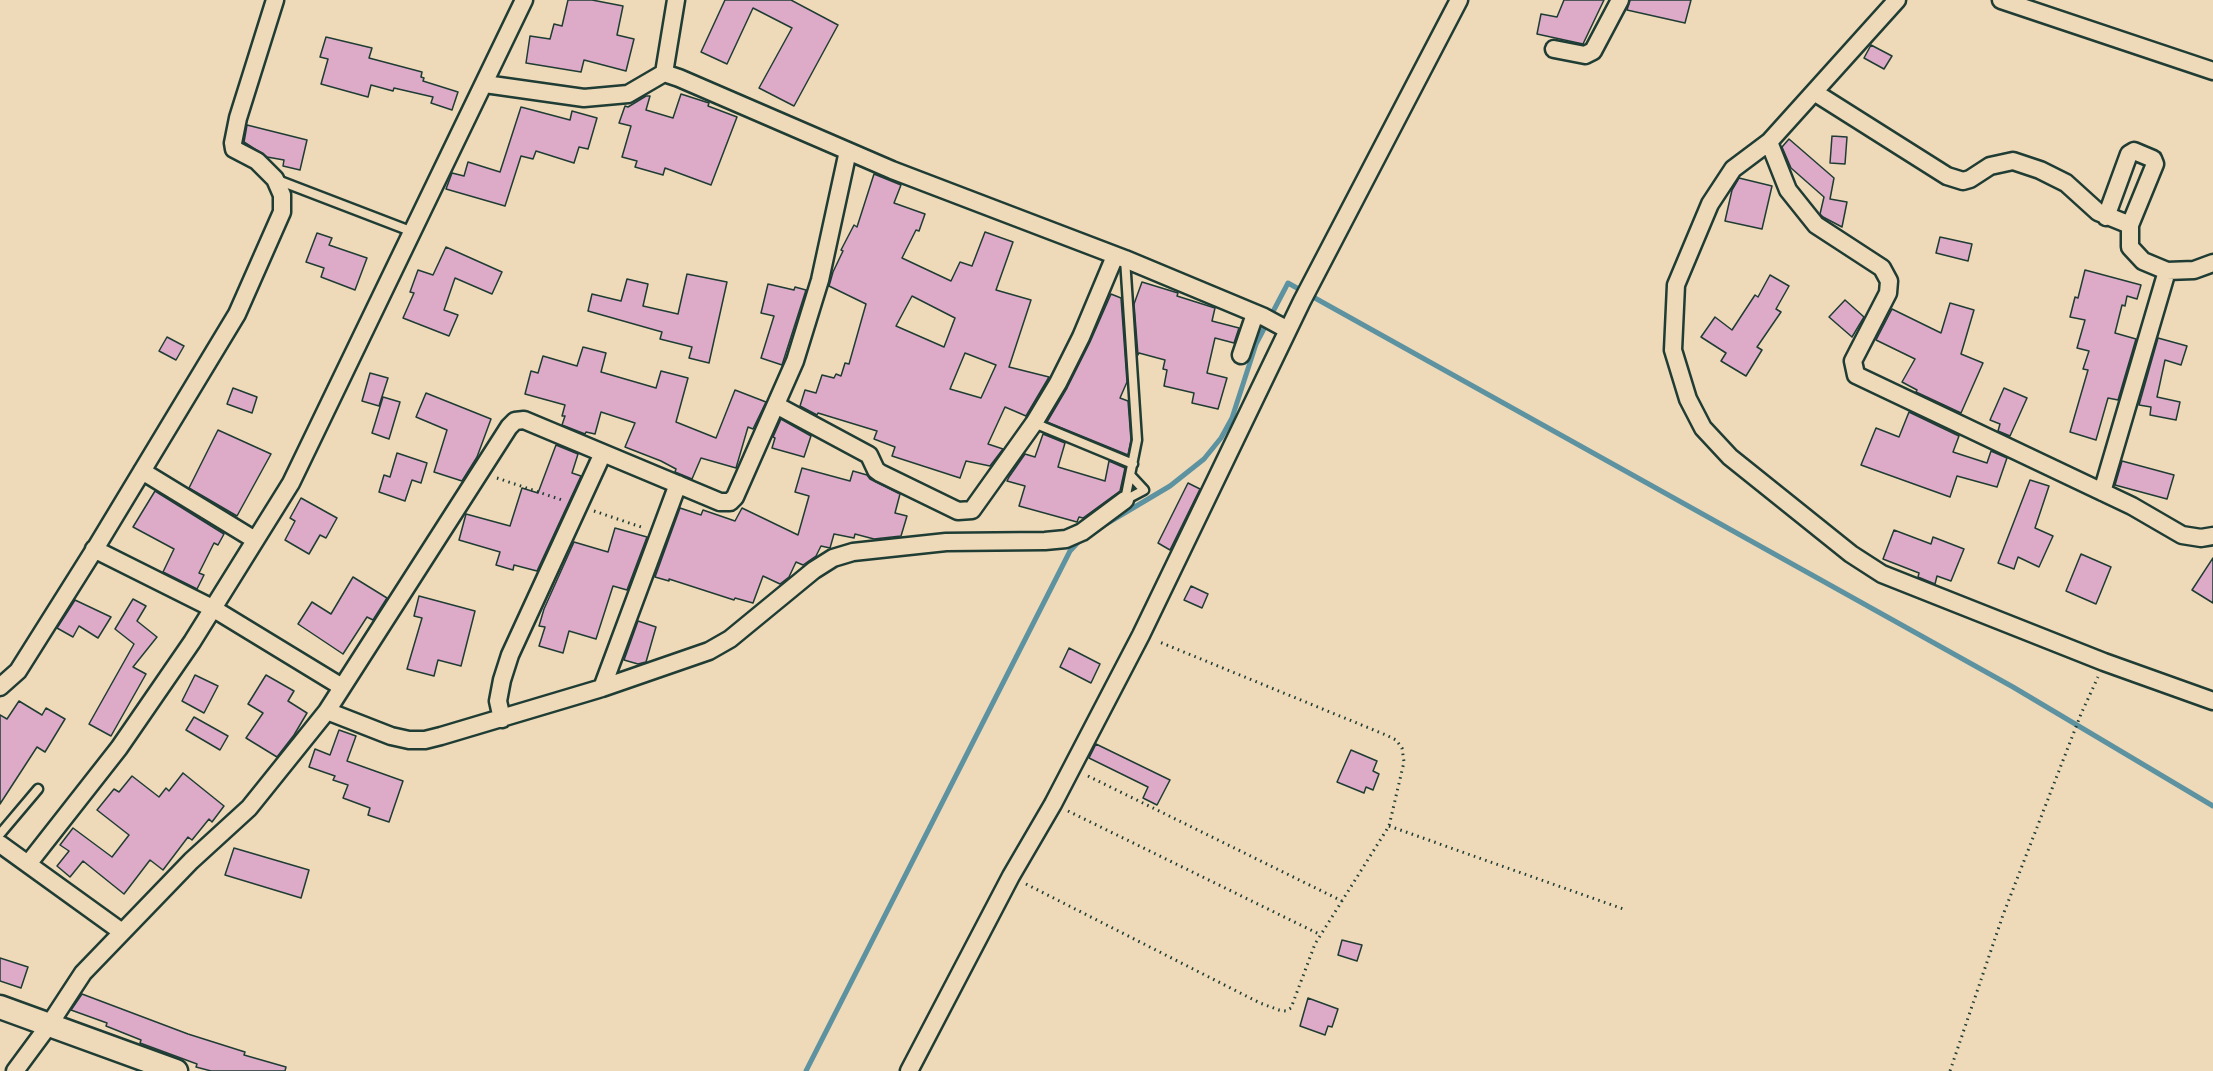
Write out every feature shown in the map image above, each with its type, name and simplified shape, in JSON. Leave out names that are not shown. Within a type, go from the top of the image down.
[{"type":"main road","points":[[0,1007],[176,1071]]},
{"type":"street","points":[[0,687],[18,671],[237,314],[282,212],[282,195],[275,179],[257,161],[234,149],[233,143],[238,118],[275,0]]},
{"type":"street","points":[[28,864],[119,748],[214,609],[291,483],[524,0]]},
{"type":"street","points":[[664,74],[676,0]]},
{"type":"street","points":[[1241,355],[1270,321],[1306,294],[1459,0]]},
{"type":"street","points":[[1554,49],[1589,54],[1599,44],[1620,0]]},
{"type":"street","points":[[1897,0],[1769,142],[1733,169],[1710,204],[1676,285],[1673,350],[1688,399],[1703,428],[1730,457],[1851,554],[1882,574],[1920,591],[2104,662],[2213,701]]},
{"type":"street","points":[[2001,0],[2213,71]]},
{"type":"street","points":[[485,84],[584,98],[628,94],[664,74],[679,78],[892,170],[1120,258],[1270,321]]},
{"type":"street","points":[[1814,92],[1947,176],[1963,181],[1990,166],[2013,161],[2040,170],[2066,183],[2106,217],[2130,225]]},
{"type":"street","points":[[1769,142],[1788,190],[1816,225],[1882,268],[1889,281],[1888,293],[1853,361],[1856,375],[2132,506],[2182,535],[2201,538],[2213,536]]},
{"type":"street","points":[[15,1071],[83,973],[191,861],[249,808],[327,711],[515,421],[524,420],[720,502],[730,502],[735,496],[795,361],[813,305],[848,151]]},
{"type":"street","points":[[2106,217],[2129,154],[2134,151],[2153,159],[2155,162],[2136,215],[2130,225],[2130,247],[2143,261],[2167,271],[2194,270],[2213,263]]},
{"type":"street","points":[[776,405],[869,456],[880,473],[958,511],[964,512],[974,508],[1034,423],[1071,356],[1120,258]]},
{"type":"street","points":[[2102,492],[2167,271]]},
{"type":"street","points":[[909,1071],[1141,635],[1270,321]]},
{"type":"street","points":[[502,719],[498,701],[510,655],[603,453]]},
{"type":"street","points":[[142,471],[255,540]]},
{"type":"street","points":[[602,688],[678,484]]},
{"type":"street","points":[[327,711],[391,736],[409,740],[433,738],[602,688],[709,651],[730,639],[814,570],[833,558],[853,552],[946,542],[1066,539],[1082,532],[1125,500]]},
{"type":"street","points":[[94,549],[214,609],[342,687]]},
{"type":"street","points":[[0,844],[122,932]]},
{"type":"lane","points":[[275,179],[413,232]]},
{"type":"lane","points":[[1120,258],[1137,440],[1125,500]]},
{"type":"lane","points":[[1034,423],[1133,464]]},
{"type":"lane","points":[[1125,500],[1144,490],[1131,476]]},
{"type":"lane","points":[[0,834],[38,789]]},
{"type":"path","points":[[1011,876],[1238,993],[1279,1010],[1286,1011],[1291,1008],[1320,935],[1389,826],[1404,762],[1402,748],[1396,740],[1141,635]]},
{"type":"path","points":[[1950,1071],[2003,915],[2081,714],[2104,662]]},
{"type":"path","points":[[1071,768],[1342,901]]},
{"type":"path","points":[[1053,804],[1320,935]]},
{"type":"path","points":[[1389,826],[1626,910]]},
{"type":"building","points":[[568,0],[592,0],[623,6],[617,35],[634,39],[626,71],[584,60],[581,72],[526,63],[530,36],[550,39],[554,24],[562,26]]},
{"type":"building","points":[[725,0],[791,0],[838,25],[794,106],[759,88],[792,28],[753,8],[727,64],[701,52]]},
{"type":"building","points":[[1564,0],[1604,0],[1583,44],[1537,34],[1541,14],[1557,17]]},
{"type":"building","points":[[1630,0],[1691,0],[1685,23],[1627,10]]},
{"type":"building","points":[[326,37],[372,48],[369,58],[422,72],[423,81],[458,92],[452,110],[431,103],[433,97],[394,88],[393,91],[371,85],[368,97],[321,84],[328,59],[320,57]]},
{"type":"building","points":[[1871,45],[1892,56],[1884,69],[1864,58]]},
{"type":"building","points":[[681,94],[709,103],[708,106],[737,117],[711,185],[665,168],[663,175],[635,167],[637,161],[622,157],[631,126],[619,123],[625,106],[628,107],[650,96],[646,110],[673,118]]},
{"type":"building","points":[[521,107],[570,120],[572,111],[597,118],[588,149],[579,147],[574,163],[536,151],[533,159],[521,156],[505,206],[446,189],[452,173],[464,176],[468,162],[500,172]]},
{"type":"building","points":[[247,125],[307,140],[300,170],[283,166],[284,160],[267,157],[244,142]]},
{"type":"building","points":[[1832,136],[1847,137],[1845,164],[1830,163]]},
{"type":"building","points":[[1789,139],[1834,178],[1830,199],[1847,202],[1842,227],[1820,214],[1824,197],[1791,168],[1782,147]]},
{"type":"building","points":[[874,174],[901,185],[894,203],[925,214],[919,231],[916,230],[902,258],[951,281],[960,262],[972,266],[985,232],[1013,242],[996,290],[1031,300],[1009,367],[1049,377],[1026,416],[1005,407],[988,444],[1003,449],[990,466],[966,461],[960,478],[892,456],[895,447],[874,439],[877,431],[818,413],[817,415],[800,406],[805,390],[816,393],[822,375],[834,378],[836,374],[841,376],[845,363],[849,364],[866,304],[829,286],[843,251],[841,250],[854,225],[857,227]],"holes":[[[912,296],[955,318],[944,347],[896,326]],[[965,353],[996,365],[981,398],[950,389]]]},
{"type":"building","points":[[1739,178],[1772,186],[1762,229],[1725,221],[1732,190]]},
{"type":"building","points":[[317,233],[332,238],[329,245],[367,258],[355,290],[321,277],[324,268],[306,262]]},
{"type":"building","points":[[1940,237],[1972,244],[1968,261],[1936,253]]},
{"type":"building","points":[[446,247],[502,272],[492,294],[455,278],[444,310],[458,315],[449,336],[403,318],[414,293],[410,292],[418,270],[433,275]]},
{"type":"building","points":[[2085,270],[2141,285],[2137,299],[2127,296],[2125,306],[2122,305],[2115,333],[2136,339],[2118,400],[2108,398],[2096,440],[2070,432],[2088,370],[2083,369],[2089,351],[2077,348],[2085,320],[2070,317],[2075,297],[2078,298]]},
{"type":"building","points":[[687,274],[727,282],[709,363],[689,358],[692,347],[660,339],[662,332],[588,311],[592,294],[621,301],[627,279],[648,284],[643,306],[678,314]]},
{"type":"building","points":[[1770,275],[1789,286],[1776,309],[1781,312],[1757,347],[1762,350],[1746,376],[1721,361],[1726,353],[1701,337],[1715,317],[1732,330],[1755,295],[1758,297]]},
{"type":"building","points":[[1142,282],[1215,308],[1212,321],[1239,328],[1234,343],[1215,338],[1207,373],[1227,378],[1218,409],[1192,403],[1194,393],[1164,386],[1167,370],[1163,369],[1165,360],[1139,353],[1138,355],[1134,304]]},
{"type":"building","points":[[768,284],[794,290],[795,287],[806,290],[782,365],[761,358],[774,316],[761,313]]},
{"type":"building","points":[[1111,294],[1121,298],[1127,382],[1120,398],[1128,401],[1131,440],[1128,455],[1047,422],[1090,342]]},
{"type":"building","points":[[1845,300],[1864,317],[1852,337],[1829,317]]},
{"type":"building","points":[[1950,303],[1974,310],[1961,354],[1983,363],[1961,413],[1916,392],[1917,390],[1902,382],[1915,359],[1876,340],[1892,309],[1941,333]]},
{"type":"building","points":[[167,337],[184,346],[176,360],[159,351]]},
{"type":"building","points":[[2158,338],[2187,346],[2181,365],[2165,360],[2157,397],[2180,402],[2176,420],[2150,415],[2151,407],[2139,405]]},
{"type":"building","points":[[583,347],[606,353],[601,372],[656,388],[661,371],[688,378],[676,422],[716,438],[735,390],[766,402],[753,429],[748,427],[736,468],[701,458],[692,479],[675,472],[676,469],[661,461],[625,447],[635,423],[601,412],[595,434],[586,432],[585,434],[562,425],[565,405],[525,394],[531,371],[538,373],[543,356],[577,366]]},
{"type":"building","points":[[370,373],[388,378],[379,406],[362,401]]},
{"type":"building","points":[[233,388],[257,397],[252,413],[227,404]]},
{"type":"building","points":[[2004,388],[2027,398],[2010,436],[1998,431],[2000,424],[1990,420]]},
{"type":"building","points":[[426,393],[491,419],[477,457],[462,481],[434,472],[447,430],[416,417]]},
{"type":"building","points":[[383,397],[400,402],[389,439],[372,433]]},
{"type":"building","points":[[1909,412],[1959,436],[1953,452],[1987,463],[1991,451],[2007,458],[1997,487],[1957,476],[1950,497],[1861,465],[1876,428],[1899,437]]},
{"type":"building","points":[[781,419],[811,436],[804,457],[772,448],[775,438],[773,437]]},
{"type":"building","points":[[218,430],[271,454],[237,516],[189,488]]},
{"type":"building","points":[[1043,434],[1065,443],[1058,467],[1105,481],[1109,461],[1125,468],[1120,491],[1083,518],[1079,517],[1077,522],[1019,506],[1025,486],[1007,481],[1025,454],[1035,457]]},
{"type":"building","points":[[556,445],[578,454],[572,473],[581,476],[537,571],[514,565],[513,570],[496,565],[500,552],[459,540],[466,514],[510,526],[522,488],[538,493]]},
{"type":"building","points":[[397,453],[427,463],[421,483],[412,480],[405,501],[379,492],[384,475],[390,477]]},
{"type":"building","points":[[2122,461],[2174,475],[2167,499],[2115,485]]},
{"type":"building","points":[[802,468],[850,481],[853,471],[867,475],[870,479],[900,494],[895,513],[907,516],[901,536],[874,539],[855,534],[854,538],[834,534],[830,548],[821,546],[816,556],[803,565],[796,562],[789,577],[780,584],[763,576],[753,603],[735,598],[734,600],[669,579],[669,581],[655,577],[680,508],[701,515],[703,510],[735,521],[742,508],[798,535],[809,496],[795,492]]},
{"type":"building","points":[[2030,480],[2049,486],[2035,528],[2053,536],[2039,567],[2018,557],[2014,569],[1998,563]]},
{"type":"building","points":[[1188,483],[1200,489],[1170,550],[1158,543]]},
{"type":"building","points":[[155,491],[224,534],[218,545],[214,543],[199,573],[204,575],[197,589],[163,572],[174,549],[133,527]]},
{"type":"building","points":[[301,498],[337,518],[326,538],[320,535],[309,554],[285,540],[295,521],[290,518]]},
{"type":"building","points":[[615,528],[647,537],[627,590],[613,586],[596,639],[569,631],[563,653],[539,646],[545,627],[539,626],[544,609],[574,542],[608,552]]},
{"type":"building","points":[[1894,530],[1931,544],[1933,537],[1964,549],[1951,581],[1937,576],[1935,584],[1918,577],[1919,573],[1883,559]]},
{"type":"building","points":[[2081,554],[2111,567],[2096,604],[2066,591]]},
{"type":"building","points":[[2213,558],[2213,603],[2192,590]]},
{"type":"building","points":[[353,577],[387,598],[373,620],[367,617],[343,654],[298,624],[312,602],[331,614]]},
{"type":"building","points":[[1191,586],[1208,594],[1202,608],[1184,600]]},
{"type":"building","points":[[419,596],[475,611],[461,666],[438,660],[434,676],[407,669],[422,618],[414,616]]},
{"type":"building","points":[[133,599],[146,606],[137,621],[157,637],[133,667],[146,674],[111,736],[89,724],[134,644],[115,629]]},
{"type":"building","points":[[75,600],[111,617],[98,638],[79,626],[73,637],[57,628]]},
{"type":"building","points":[[638,621],[656,627],[646,662],[638,664],[624,660]]},
{"type":"building","points":[[1069,648],[1100,664],[1091,683],[1060,667]]},
{"type":"building","points":[[195,675],[218,686],[204,713],[182,701]]},
{"type":"building","points":[[266,675],[294,691],[288,701],[307,713],[277,757],[246,738],[263,713],[248,704]]},
{"type":"building","points":[[19,701],[42,715],[46,708],[65,719],[45,752],[37,747],[0,804],[0,715],[7,719]]},
{"type":"building","points":[[194,717],[228,736],[220,750],[186,730]]},
{"type":"building","points":[[339,730],[356,736],[347,761],[403,781],[389,822],[368,815],[370,808],[343,798],[348,785],[333,780],[335,776],[309,767],[315,749],[330,755]]},
{"type":"building","points":[[1096,744],[1170,780],[1157,805],[1143,798],[1148,787],[1089,758]]},
{"type":"building","points":[[1351,750],[1377,761],[1373,771],[1379,774],[1373,790],[1366,787],[1364,793],[1337,782]]},
{"type":"building","points":[[183,773],[224,806],[212,822],[209,819],[192,840],[188,837],[163,870],[150,860],[124,894],[83,861],[70,877],[57,866],[69,851],[60,845],[73,828],[112,857],[129,835],[97,810],[114,789],[119,792],[132,776],[159,797],[166,788],[169,791]]},
{"type":"building","points":[[234,848],[309,870],[301,898],[225,875]]},
{"type":"building","points":[[1342,940],[1362,945],[1357,961],[1338,955]]},
{"type":"building","points":[[0,958],[28,967],[21,988],[0,981]]},
{"type":"building","points":[[82,994],[188,1034],[245,1052],[244,1055],[286,1067],[285,1071],[211,1071],[196,1067],[197,1064],[140,1043],[141,1040],[106,1026],[107,1023],[71,1010]]},
{"type":"building","points":[[1308,998],[1338,1009],[1332,1027],[1328,1026],[1325,1035],[1300,1026]]},
{"type":"waterway","points":[[1101,527],[1170,486],[1204,459],[1221,438],[1232,418],[1256,344],[1288,283],[2013,687],[2213,806]]},
{"type":"waterway","points":[[806,1071],[1070,551],[1082,538]]}]
